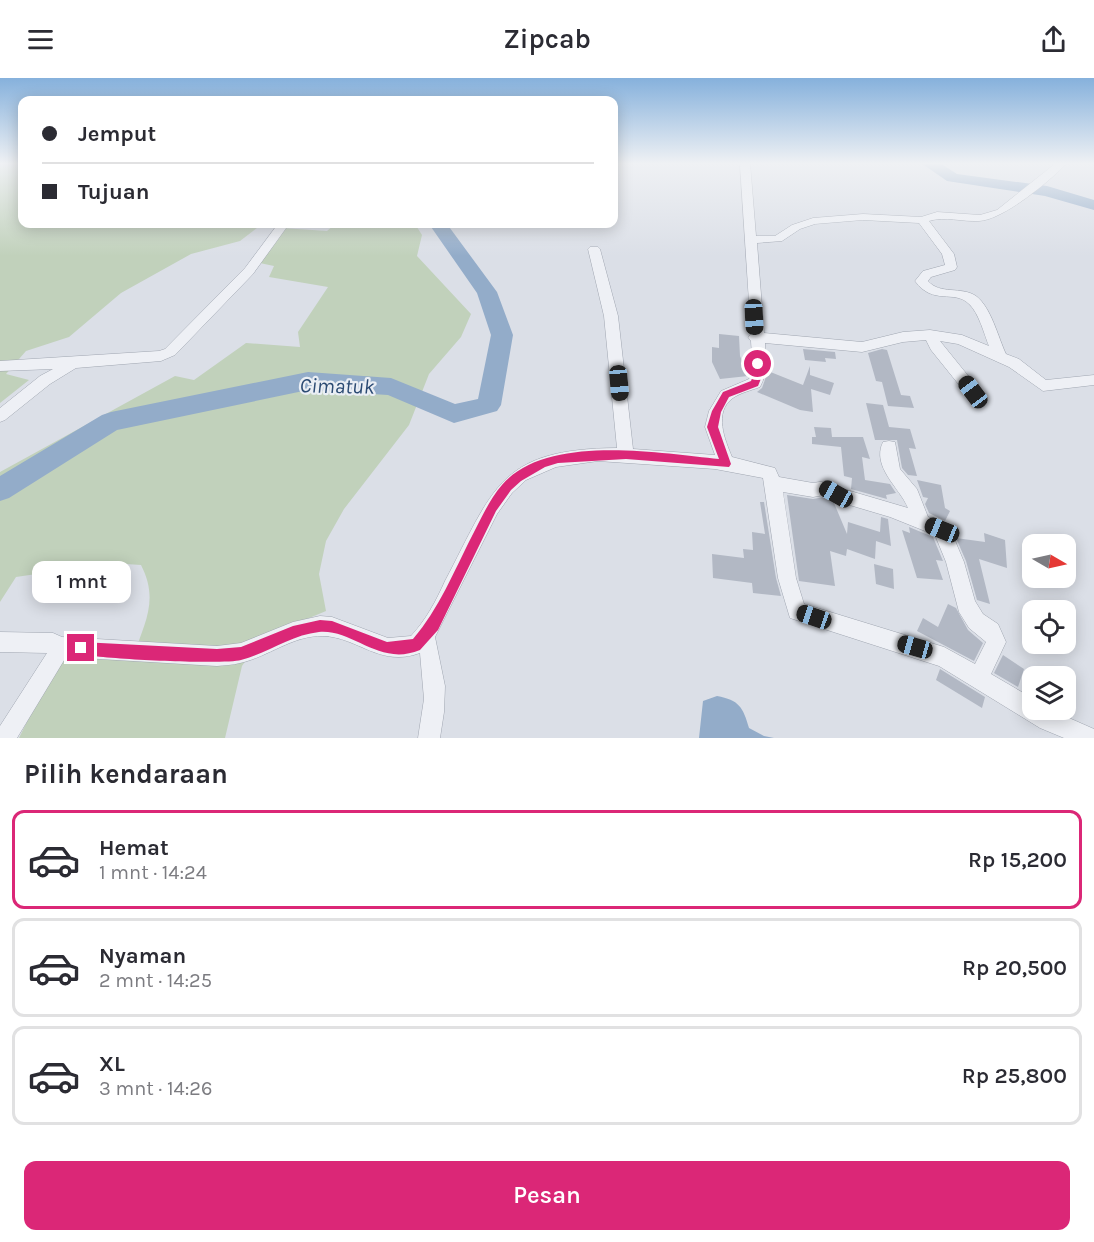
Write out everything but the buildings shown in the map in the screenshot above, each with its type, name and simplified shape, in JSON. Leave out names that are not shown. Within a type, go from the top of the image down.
[{"type":"street","points":[[726,464],[712,427],[717,411],[726,395],[755,384],[760,371],[747,194]]},
{"type":"street","points":[[751,240],[778,239],[796,227],[813,221],[863,218],[922,220],[937,215],[981,218],[1001,212],[1025,194]]},
{"type":"street","points":[[922,220],[948,254],[951,267],[927,274],[921,281],[926,289],[937,293],[964,295],[975,300],[1000,356]]},
{"type":"street","points":[[0,366],[78,363],[161,356],[170,352],[249,271],[280,228]]},
{"type":"street","points":[[594,249],[611,316],[626,454]]},
{"type":"street","points":[[756,337],[862,347],[886,340],[930,335],[962,340],[1000,356],[1014,363],[1043,386],[1094,380]]},
{"type":"street","points":[[930,335],[936,347],[973,392]]},
{"type":"street","points":[[0,416],[58,371],[78,363]]},
{"type":"street","points":[[890,447],[892,471],[910,494],[921,522]]},
{"type":"street","points":[[0,642],[53,643],[59,647],[217,656],[241,654],[293,632],[320,626],[332,627],[387,648],[416,645],[434,625],[492,508],[507,487],[517,478],[558,458],[626,454],[726,464],[769,473],[773,483],[787,578],[797,611],[944,657],[1048,720],[1089,738]]},
{"type":"street","points":[[773,483],[813,490],[826,488],[836,494],[893,510],[942,530],[955,562],[966,605],[976,621],[991,631],[996,642],[979,677]]},
{"type":"street","points":[[425,635],[435,667],[434,717],[429,738]]},
{"type":"street","points":[[5,738],[57,655],[59,647]]},
{"type":"green space","points":[[0,194],[18,194],[18,228],[257,228],[240,241],[191,254],[121,293],[69,337],[26,351],[6,374],[29,380],[0,403]]},
{"type":"green space","points":[[282,228],[327,231],[330,228],[418,228],[422,235],[417,256],[471,314],[461,337],[429,374],[409,425],[344,509],[326,541],[319,574],[326,611],[268,639],[242,666],[225,738],[19,738],[59,656],[133,657],[146,622],[150,600],[141,565],[111,563],[16,577],[0,602],[0,472],[175,376],[194,380],[246,343],[300,347],[298,332],[328,287],[269,277],[274,266],[255,262]]},
{"type":"water","points":[[717,696],[735,702],[739,706],[749,728],[764,736],[774,738],[699,738],[703,701]]},
{"type":"waterway","name":"Cimatuk","points":[[1056,194],[1094,205]]},
{"type":"waterway","name":"Cimatuk","points":[[0,490],[111,422],[308,381],[391,387],[454,414],[489,405],[502,335],[487,292],[441,228]]},
{"type":"route","points":[[81,648],[217,656],[241,654],[293,632],[320,626],[332,627],[387,648],[416,645],[434,625],[492,508],[507,487],[517,478],[558,458],[626,454],[726,464],[712,427],[717,411],[726,395],[755,384],[760,371],[758,364]]}]
